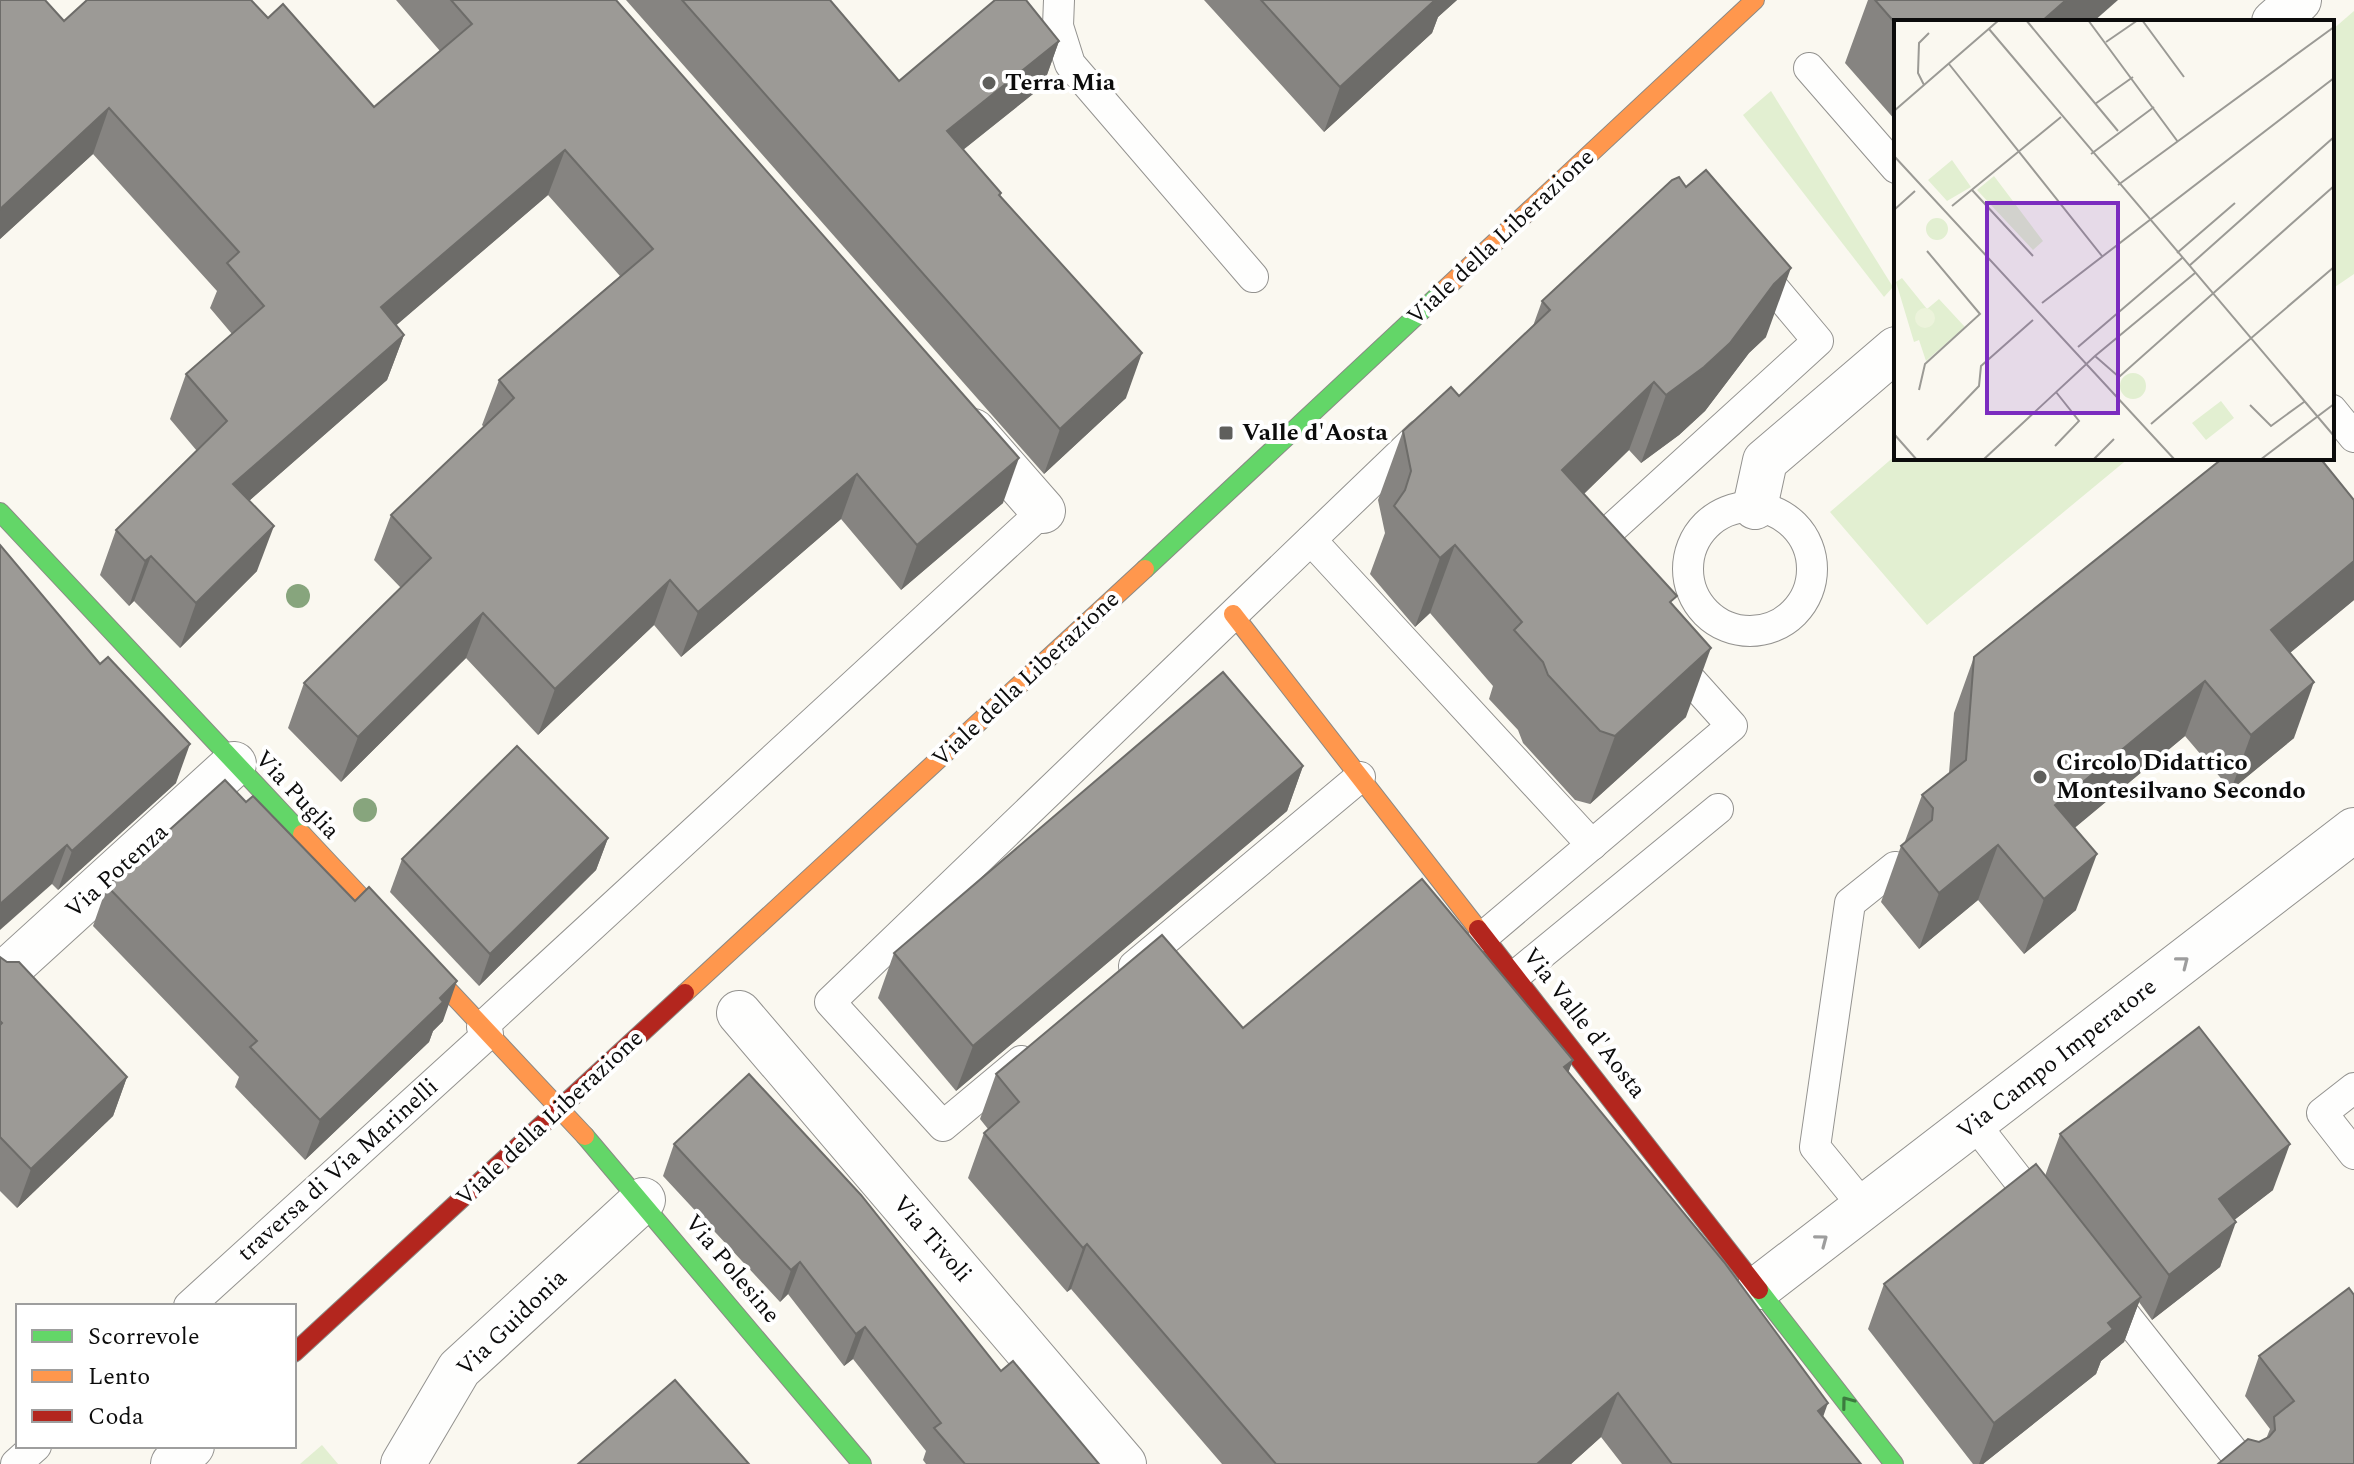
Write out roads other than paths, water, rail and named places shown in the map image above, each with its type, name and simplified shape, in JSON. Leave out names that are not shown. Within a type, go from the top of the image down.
[{"type":"street","name":"Viale della Liberazione","points":[[296,1351],[1755,0]]},
{"type":"street","points":[[2276,20],[2299,0]]},
{"type":"street","points":[[1755,507],[1765,461],[1894,351]]},
{"type":"street","points":[[950,405],[1043,511]]},
{"type":"street","name":"Via Puglia","points":[[0,512],[559,1110]]},
{"type":"street","name":"Via Valle d'Aosta","points":[[1233,614],[1760,1287],[1894,1464]]},
{"type":"street","name":"Via Potenza","points":[[0,977],[234,764]]},
{"type":"street","name":"Via Campo Imperatore","points":[[1760,1287],[2354,830]]},
{"type":"street","name":"Via Tivoli","points":[[739,1013],[1124,1464]]},
{"type":"street","name":"Via Polesine","points":[[559,1110],[643,1200],[862,1464]]},
{"type":"street","name":"Via Guidonia","points":[[403,1464],[459,1369],[643,1200]]},
{"type":"street","points":[[173,1464],[190,1448]]},
{"type":"lane","points":[[1059,0],[1058,26],[1070,64],[1253,277]]},
{"type":"lane","points":[[1809,68],[1894,166]]},
{"type":"lane","points":[[1601,579],[1580,557],[1818,341],[1738,245]]},
{"type":"lane","points":[[1040,1044],[943,1126],[830,1002],[1445,412]]},
{"type":"lane","points":[[2334,412],[2354,437]]},
{"type":"lane","points":[[1755,507],[1776,512],[1793,524],[1805,542],[1812,563],[1810,584],[1801,604],[1787,620],[1767,629],[1745,631],[1727,627],[1697,602],[1690,584],[1689,565],[1693,545],[1703,529],[1718,516],[1736,509],[1755,507]]},
{"type":"lane","name":"traversa di Via Marinelli","points":[[191,1304],[1043,511]]},
{"type":"lane","points":[[1311,540],[1592,845]]},
{"type":"lane","points":[[1484,936],[1732,726],[1651,636]]},
{"type":"lane","points":[[1113,983],[1360,777]]},
{"type":"lane","points":[[1516,975],[1718,809]]},
{"type":"lane","points":[[1864,1207],[1815,1147],[1850,903],[1895,867]]},
{"type":"lane","points":[[2354,1088],[2322,1113],[2354,1154]]},
{"type":"lane","points":[[1974,1123],[2059,1232]]},
{"type":"lane","points":[[2088,1269],[2243,1464]]},
{"type":"lane","points":[[16,1464],[34,1448]]},
{"type":"place","name":"Terra Mia","points":[[989,83]]},
{"type":"place","name":"Valle d'Aosta","points":[[1226,433]]},
{"type":"place","name":"Circolo Didattico Montesilvano Secondo","points":[[2040,777]]}]
